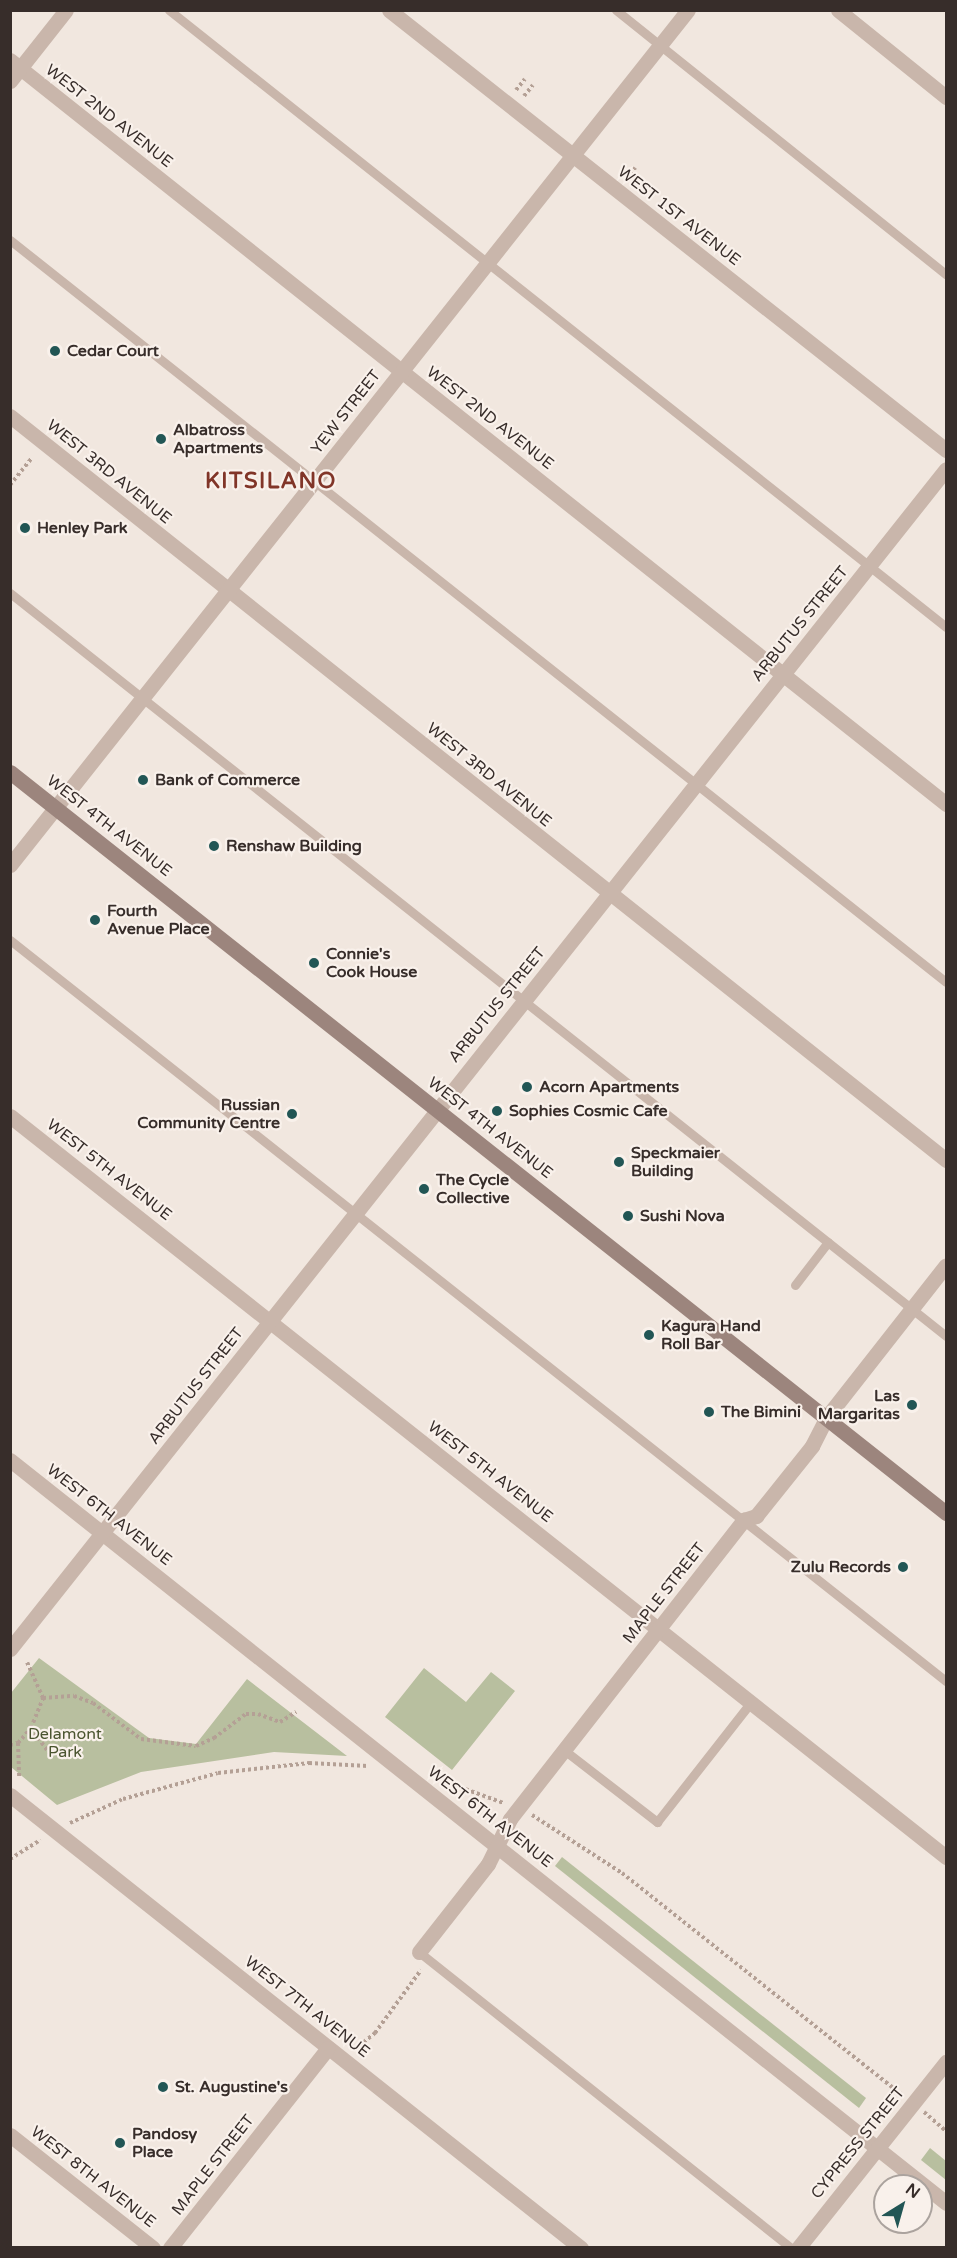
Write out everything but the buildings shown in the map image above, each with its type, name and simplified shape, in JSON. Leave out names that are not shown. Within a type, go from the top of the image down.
[{"type":"main road","name":"WEST 4TH AVENUE","points":[[10,772],[946,1513]]},
{"type":"street","points":[[10,81],[16,64],[66,10]]},
{"type":"street","name":"WEST 1ST AVENUE","points":[[389,10],[946,451]]},
{"type":"street","name":"YEW STREET","points":[[10,865],[688,10]]},
{"type":"street","points":[[838,10],[946,97]]},
{"type":"street","name":"WEST 2ND AVENUE","points":[[16,64],[946,804]]},
{"type":"street","name":"WEST 3RD AVENUE","points":[[10,416],[946,1160]]},
{"type":"street","points":[[946,451],[946,463]]},
{"type":"street","name":"ARBUTUS STREET","points":[[10,1649],[946,469]]},
{"type":"street","name":"WEST 5TH AVENUE","points":[[10,1116],[946,1857]]},
{"type":"street","name":"MAPLE STREET","points":[[424,1956],[488,1864],[510,1819],[744,1520],[756,1516],[812,1446],[826,1418],[946,1265]]},
{"type":"street","name":"WEST 6TH AVENUE","points":[[10,1460],[946,2203]]},
{"type":"street","name":"WEST 7TH AVENUE","points":[[10,1795],[581,2247]]},
{"type":"street","name":"MAPLE STREET","points":[[170,2247],[328,2048]]},
{"type":"street","name":"CYPRESS STREET","points":[[798,2247],[946,2062]]},
{"type":"street","name":"WEST 8TH AVENUE","points":[[10,2135],[153,2247]]},
{"type":"lane","points":[[169,10],[946,627]]},
{"type":"lane","points":[[616,10],[946,274]]},
{"type":"lane","points":[[10,240],[697,782],[946,982]]},
{"type":"lane","points":[[10,593],[946,1336]]},
{"type":"lane","points":[[10,940],[946,1681]]},
{"type":"lane","points":[[795,1285],[828,1242]]},
{"type":"lane","points":[[564,1750],[657,1822],[751,1702]]},
{"type":"lane","points":[[424,1956],[791,2247]]},
{"type":"path","points":[[516,91],[525,79]]},
{"type":"path","points":[[523,97],[533,85]]},
{"type":"path","points":[[627,179],[635,168]]},
{"type":"path","points":[[10,485],[32,458]]},
{"type":"path","points":[[10,1745],[18,1743],[31,1728],[43,1698],[27,1662]]},
{"type":"path","points":[[43,1698],[74,1696],[93,1703],[141,1739],[196,1746],[214,1738],[246,1714],[258,1714],[280,1722],[296,1712]]},
{"type":"path","points":[[31,1728],[49,1753]]},
{"type":"path","points":[[18,1743],[19,1776]]},
{"type":"path","points":[[75,1821],[123,1799],[218,1773],[309,1763],[363,1765]]},
{"type":"path","points":[[452,1784],[505,1803]]},
{"type":"path","points":[[530,1814],[622,1874],[897,2091]]},
{"type":"path","points":[[10,1859],[35,1842]]},
{"type":"path","points":[[359,2046],[375,2033],[424,1956]]},
{"type":"path","points":[[930,2117],[946,2131]]},
{"type":"green space","name":"Delamont Park","points":[[39,1658],[149,1738],[196,1744],[247,1679],[347,1756],[274,1752],[141,1772],[57,1805],[11,1767],[11,1693]]},
{"type":"green space","points":[[424,1668],[466,1702],[491,1672],[515,1691],[452,1770],[385,1717]]},
{"type":"green space","points":[[562,1857],[866,2098],[859,2108],[555,1866]]},
{"type":"green space","points":[[930,2148],[946,2161],[946,2180],[921,2160]]},
{"type":"place","name":"Cedar Court","points":[[55,351]]},
{"type":"place","name":"Albatross Apartments","points":[[161,439]]},
{"type":"place","name":"Henley Park","points":[[25,528]]},
{"type":"place","name":"Bank of Commerce","points":[[143,780]]},
{"type":"place","name":"Renshaw Building","points":[[214,846]]},
{"type":"place","name":"Fourth Avenue Place","points":[[95,920]]},
{"type":"place","name":"Connie's Cook House","points":[[314,963]]},
{"type":"place","name":"Acorn Apartments","points":[[527,1087]]},
{"type":"place","name":"Sophies Cosmic Cafe","points":[[497,1111]]},
{"type":"place","name":"Russian Community Centre","points":[[292,1114]]},
{"type":"place","name":"Speckmaier Building","points":[[619,1162]]},
{"type":"place","name":"The Cycle Collective","points":[[424,1189]]},
{"type":"place","name":"Sushi Nova","points":[[628,1216]]},
{"type":"place","name":"Kagura Hand Roll Bar","points":[[649,1335]]},
{"type":"place","name":"Las Margaritas","points":[[912,1405]]},
{"type":"place","name":"The Bimini","points":[[709,1412]]},
{"type":"place","name":"Zulu Records","points":[[903,1567]]},
{"type":"place","name":"St. Augustine's","points":[[163,2087]]},
{"type":"place","name":"Pandosy Place","points":[[120,2143]]},
{"type":"district","name":"KITSILANO","points":[[271,482]]}]
